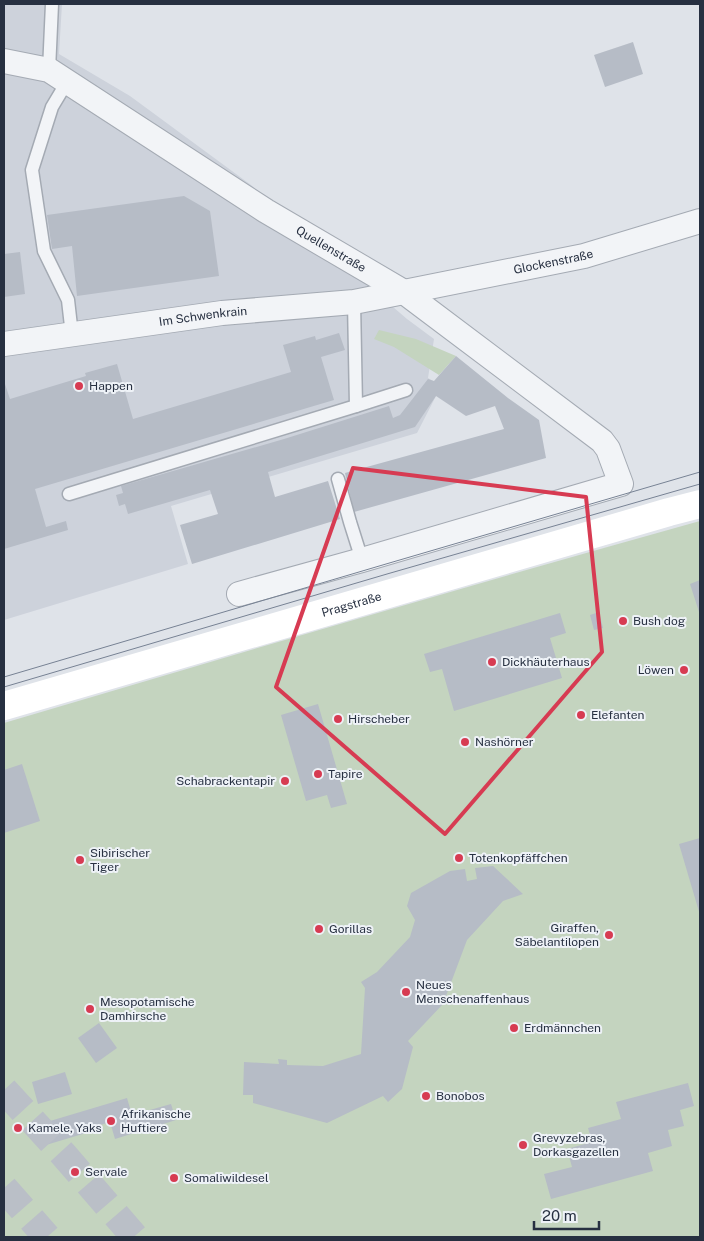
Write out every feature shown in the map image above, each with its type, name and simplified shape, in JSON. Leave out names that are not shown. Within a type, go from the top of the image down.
[{"type":"main road","name":"Pragstraße","points":[[4,706],[700,504]]},
{"type":"street","name":"Quellenstraße","points":[[4,61],[58,76],[266,211],[404,292],[602,441],[608,449],[620,484],[362,560]]},
{"type":"street","name":"Glockenstraße","points":[[404,292],[584,256],[700,221]]},
{"type":"street","name":"Im Schwenkrain","points":[[4,344],[222,313],[354,302],[404,292]]},
{"type":"street","points":[[239,594],[362,560]]},
{"type":"lane","points":[[52,4],[58,76],[52,107],[32,170],[44,251],[68,300],[72,334]]},
{"type":"lane","points":[[354,302],[356,406]]},
{"type":"lane","points":[[69,494],[406,390]]},
{"type":"lane","points":[[338,478],[362,560]]},
{"type":"highlighted area","points":[[353,468],[586,497],[602,652],[445,834],[276,687]]},
{"type":"shaded area","points":[[4,4],[62,4],[59,54],[130,96],[251,185],[407,319],[434,339],[428,378],[443,387],[436,396],[417,433],[171,506],[188,564],[4,620]]},
{"type":"green space","points":[[379,330],[416,339],[456,356],[439,375],[394,347],[374,339]]},
{"type":"green space","points":[[700,521],[700,1237],[4,1237],[4,723],[352,620]]},
{"type":"building","points":[[633,42],[643,74],[605,87],[594,55]]},
{"type":"building","points":[[184,196],[210,211],[219,276],[77,296],[72,246],[52,249],[47,215]]},
{"type":"building","points":[[20,252],[25,294],[4,297],[4,254]]},
{"type":"building","points":[[339,333],[345,350],[321,357],[334,400],[35,489],[46,527],[66,521],[68,530],[4,549],[4,381],[10,399],[86,376],[85,373],[117,364],[133,419],[291,372],[283,345],[315,336],[316,340]]},
{"type":"building","points":[[456,356],[508,398],[539,420],[546,458],[354,512],[345,473],[504,429],[495,406],[466,416],[436,396],[415,427],[268,472],[275,497],[328,481],[340,519],[192,564],[180,525],[218,514],[210,490],[128,514],[125,504],[119,506],[116,495],[123,493],[121,486],[284,439],[389,406],[393,418],[400,415],[428,379],[434,381]]},
{"type":"building","points":[[700,580],[700,615],[690,584]]},
{"type":"building","points":[[599,612],[603,628],[594,630],[590,615]]},
{"type":"building","name":"Dickhäuterhaus","points":[[560,613],[566,633],[550,638],[562,678],[454,711],[442,669],[430,672],[424,654]]},
{"type":"building","name":"Tapire","points":[[318,704],[347,804],[331,808],[327,795],[306,801],[281,715]]},
{"type":"building","points":[[22,764],[40,821],[4,833],[4,770]]},
{"type":"building","points":[[700,838],[700,915],[679,844]]},
{"type":"building","name":"Neues Menschenaffenhaus","points":[[493,866],[523,894],[503,901],[467,940],[443,1004],[408,1041],[413,1047],[402,1089],[388,1102],[383,1096],[327,1123],[253,1103],[253,1095],[243,1095],[244,1062],[279,1064],[278,1059],[287,1060],[287,1065],[323,1066],[361,1054],[365,988],[361,982],[377,972],[410,937],[415,920],[407,906],[411,893],[450,871],[465,869],[467,881],[477,879],[475,868]]},
{"type":"building","points":[[99,1023],[117,1048],[96,1063],[78,1038]]},
{"type":"building","points":[[65,1072],[72,1094],[38,1104],[32,1082]]},
{"type":"building","points":[[688,1083],[694,1106],[680,1110],[684,1126],[668,1130],[672,1146],[648,1153],[653,1171],[551,1199],[544,1174],[572,1167],[567,1149],[592,1142],[588,1128],[621,1119],[616,1102]]},
{"type":"building","name":"Afrikanische Huftiere","points":[[127,1098],[132,1115],[171,1104],[176,1120],[115,1139],[110,1122],[84,1130],[86,1133],[46,1145],[40,1124]]},
{"type":"tunnel","points":[[4,1090],[135,1237]]},
{"type":"tunnel","points":[[4,1188],[47,1237]]},
{"type":"tram line","points":[[4,677],[700,472]]},
{"type":"tram line","points":[[4,687],[700,484]]},
{"type":"place","name":"Happen","points":[[79,386]]},
{"type":"place","name":"Bush dog","points":[[623,621]]},
{"type":"place","name":"Dickhäuterhaus","points":[[492,662]]},
{"type":"place","name":"Löwen","points":[[684,670]]},
{"type":"place","name":"Elefanten","points":[[581,715]]},
{"type":"place","name":"Hirscheber","points":[[338,719]]},
{"type":"place","name":"Nashörner","points":[[465,742]]},
{"type":"place","name":"Tapire","points":[[318,774]]},
{"type":"place","name":"Schabrackentapir","points":[[285,781]]},
{"type":"place","name":"Totenkopfäffchen","points":[[459,858]]},
{"type":"place","name":"Sibirischer Tiger","points":[[80,860]]},
{"type":"place","name":"Gorillas","points":[[319,929]]},
{"type":"place","name":"Giraffen, Säbelantilopen","points":[[609,935]]},
{"type":"place","name":"Neues Menschenaffenhaus","points":[[406,992]]},
{"type":"place","name":"Mesopotamische Damhirsche","points":[[90,1009]]},
{"type":"place","name":"Erdmännchen","points":[[514,1028]]},
{"type":"place","name":"Bonobos","points":[[426,1096]]},
{"type":"place","name":"Afrikanische Huftiere","points":[[111,1121]]},
{"type":"place","name":"Kamele, Yaks","points":[[18,1128]]},
{"type":"place","name":"Grevyzebras, Dorkasgazellen","points":[[523,1145]]},
{"type":"place","name":"Servale","points":[[75,1172]]},
{"type":"place","name":"Somaliwildesel","points":[[174,1178]]}]
